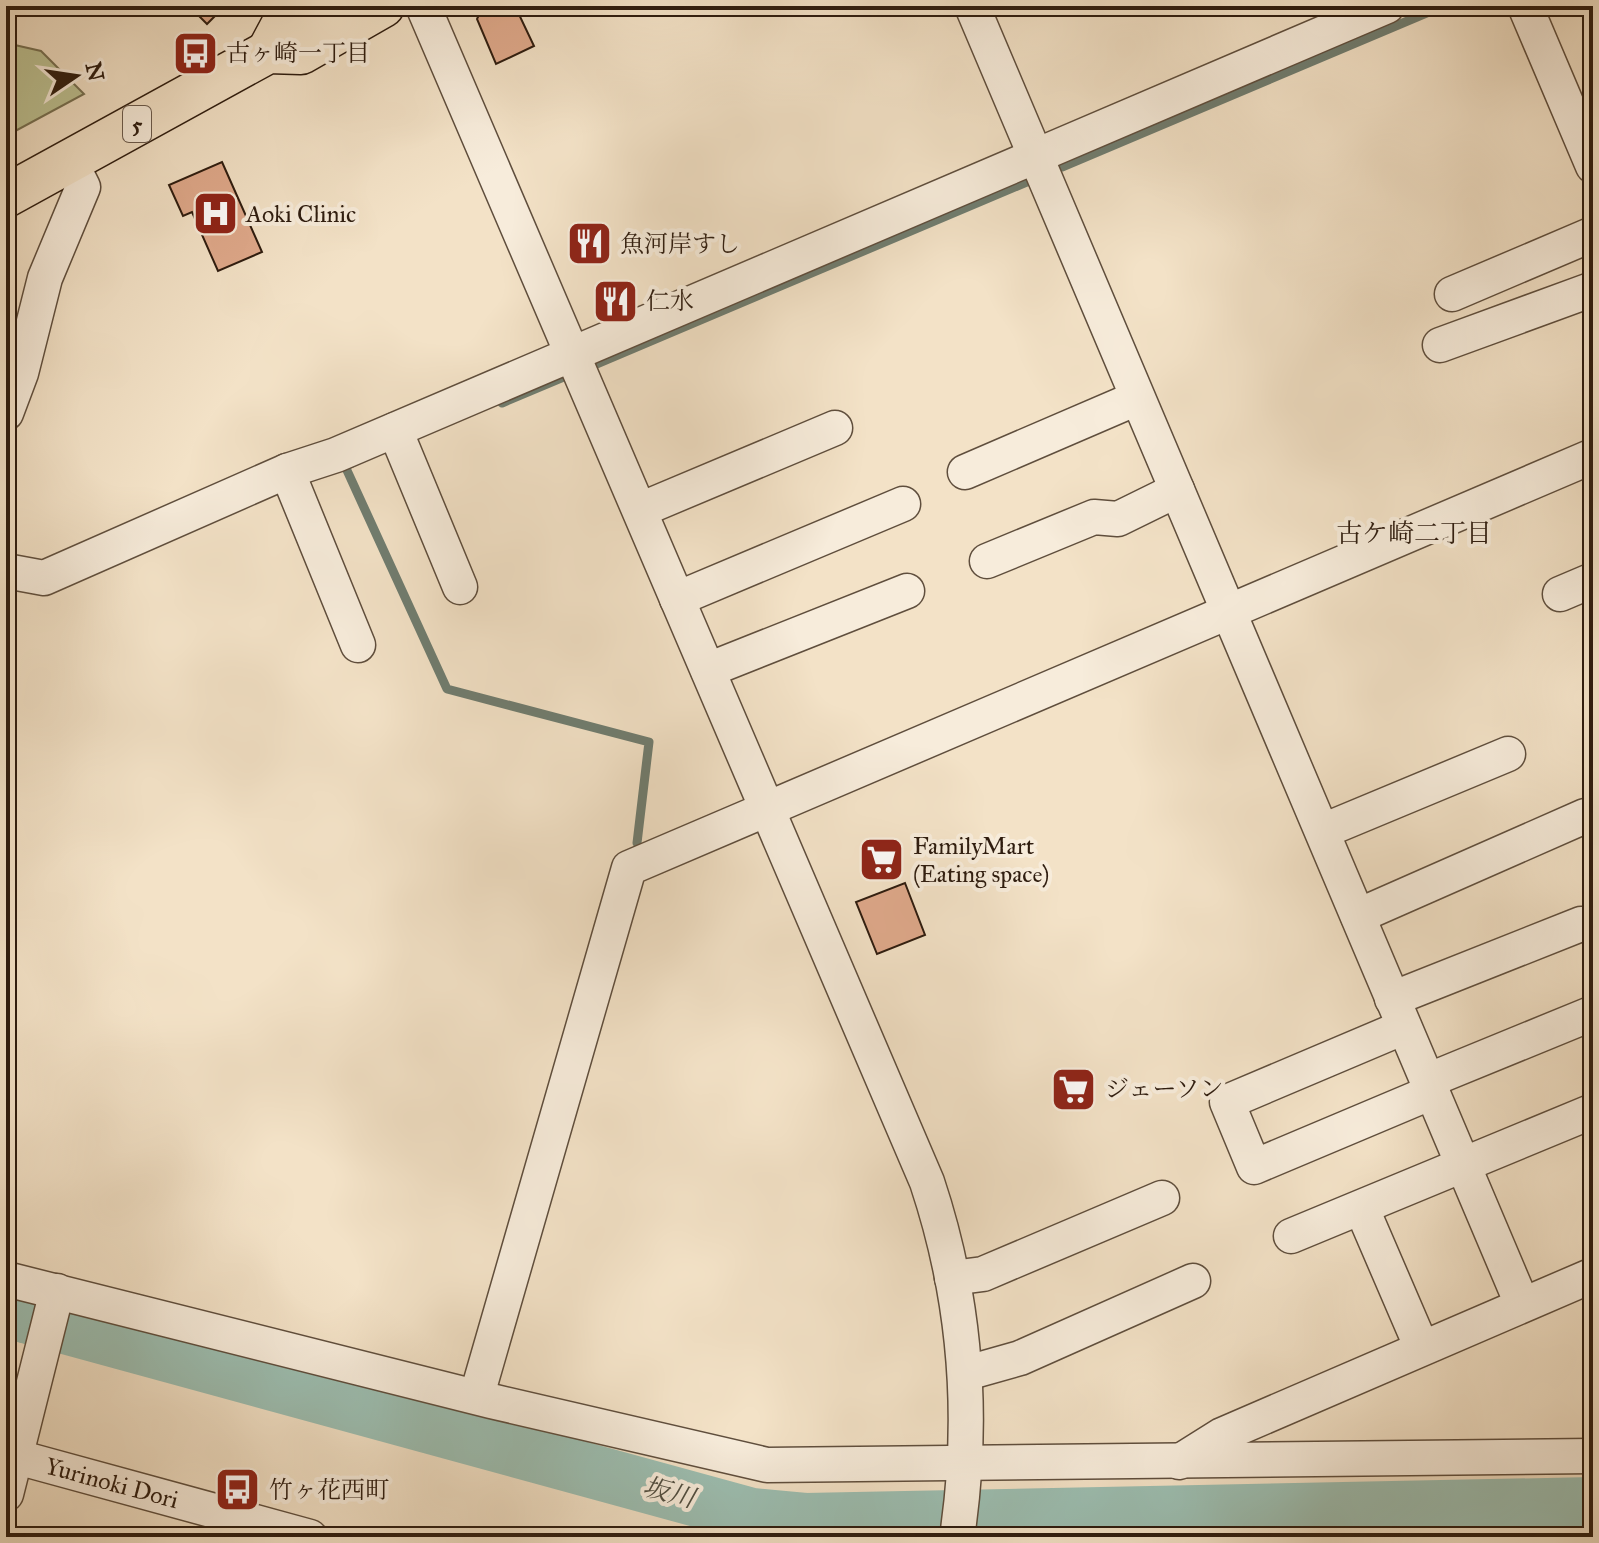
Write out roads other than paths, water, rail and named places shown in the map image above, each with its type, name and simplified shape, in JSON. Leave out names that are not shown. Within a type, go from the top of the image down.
[{"type":"main road","name":"5","points":[[6,196],[70,161],[285,22],[301,53],[383,6]]},
{"type":"street","points":[[423,6],[927,1182],[941,1226],[952,1278],[967,1373],[966,1468],[957,1537]]},
{"type":"street","points":[[972,6],[1522,1304]]},
{"type":"street","points":[[6,571],[44,578],[287,471],[395,430],[1387,6]]},
{"type":"street","points":[[1525,6],[1593,166]]},
{"type":"street","points":[[6,413],[21,373],[45,278],[83,187],[70,161]]},
{"type":"street","points":[[1452,294],[1593,234]]},
{"type":"street","points":[[1440,345],[1593,289]]},
{"type":"street","points":[[965,472],[1137,398]]},
{"type":"street","points":[[640,510],[835,428]]},
{"type":"street","points":[[395,430],[460,587]]},
{"type":"street","points":[[477,1395],[629,868],[1593,456]]},
{"type":"street","points":[[287,471],[358,645]]},
{"type":"street","points":[[987,561],[1094,517],[1118,519],[1177,490]]},
{"type":"street","points":[[677,599],[903,504]]},
{"type":"street","points":[[1560,594],[1593,580]]},
{"type":"street","points":[[708,670],[907,591]]},
{"type":"street","points":[[1323,831],[1508,754]]},
{"type":"street","points":[[1358,916],[1585,816]]},
{"type":"street","points":[[1581,924],[1398,1013],[1227,1102],[1254,1167],[1593,1013]]},
{"type":"street","points":[[1291,1236],[1593,1111]]},
{"type":"street","points":[[952,1278],[983,1274],[1162,1198]]},
{"type":"street","points":[[1362,1209],[1421,1346]]},
{"type":"street","points":[[1179,1462],[1222,1435],[1421,1346],[1593,1275]]},
{"type":"street","points":[[6,1279],[56,1295],[767,1465],[966,1468],[1593,1456]]},
{"type":"street","points":[[967,1373],[1020,1358],[1193,1281]]},
{"type":"street","points":[[6,1494],[11,1456],[56,1295]]},
{"type":"street","name":"Yurinoki Dori","points":[[11,1456],[310,1537]]},
{"type":"waterway","points":[[1062,167],[1443,6]]},
{"type":"waterway","points":[[587,368],[1029,181]]},
{"type":"waterway","points":[[6,357],[17,322]]},
{"type":"waterway","points":[[502,403],[573,373]]},
{"type":"waterway","points":[[352,463],[345,466],[447,689],[649,742],[637,843]]},
{"type":"waterway","name":"坂川","points":[[6,1311],[752,1515],[805,1520],[1593,1504]]},
{"type":"waterway","points":[[1576,1504],[1581,1537]]},
{"type":"place","name":"古ヶ崎一丁目","points":[[195,53]]},
{"type":"place","name":"Aoki Clinic","points":[[215,214]]},
{"type":"place","name":"魚河岸すし","points":[[589,244]]},
{"type":"place","name":"仁水","points":[[615,301]]},
{"type":"place","name":"FamilyMart (Eating space)","points":[[882,860]]},
{"type":"place","name":"ジェーソン","points":[[1074,1089]]},
{"type":"place","name":"竹ヶ花西町","points":[[238,1490]]},
{"type":"district","name":"古ケ崎二丁目","points":[[1414,533]]}]
